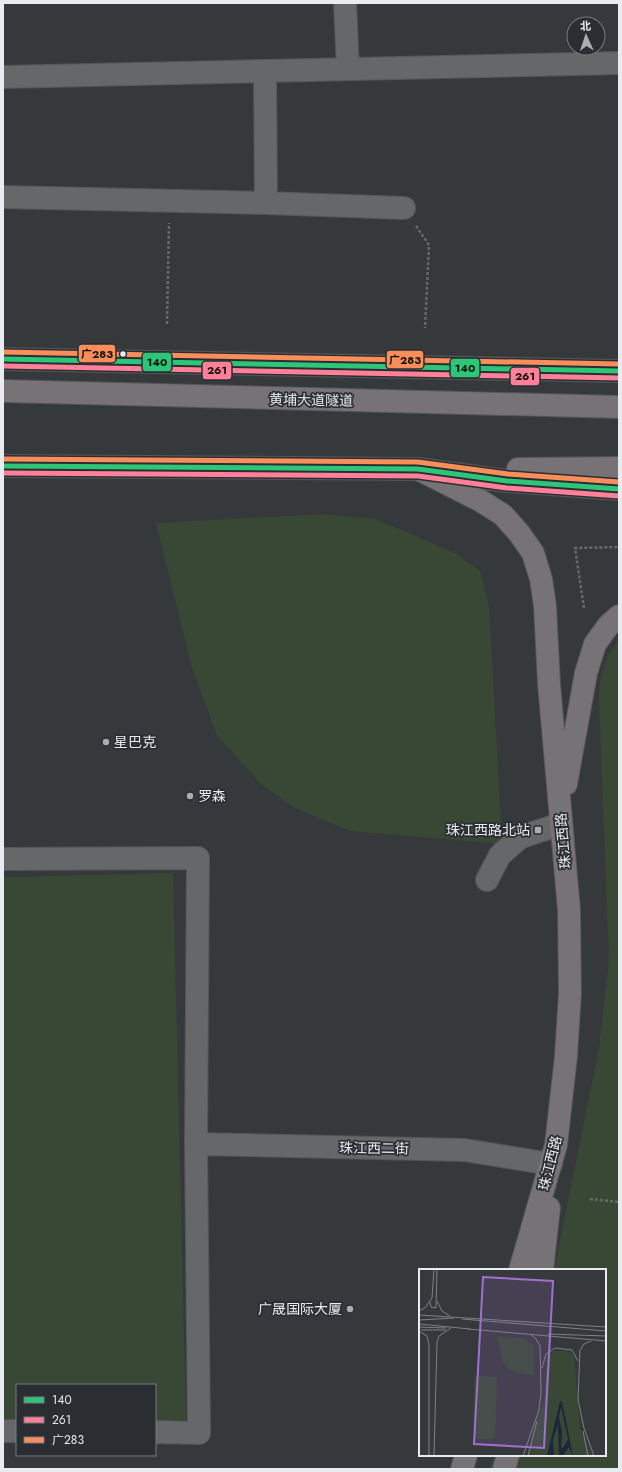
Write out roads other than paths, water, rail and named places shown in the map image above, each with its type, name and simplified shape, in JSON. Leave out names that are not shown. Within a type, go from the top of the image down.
[{"type":"main road","points":[[3,359],[619,371]]},
{"type":"main road","name":"黄埔大道隧道","points":[[3,392],[619,406]]},
{"type":"main road","points":[[3,466],[418,469],[619,468]]},
{"type":"main road","points":[[418,469],[507,481],[619,489]]},
{"type":"main road","name":"珠江西路","points":[[418,469],[481,501],[502,515],[519,532],[533,553],[541,579],[545,606],[569,910],[570,992],[566,1056],[553,1155],[520,1269]]},
{"type":"main road","points":[[561,820],[586,673],[596,644],[608,626],[619,616]]},
{"type":"main road","points":[[542,1269],[553,1155]]},
{"type":"main road","points":[[462,1469],[466,1456]]},
{"type":"main road","points":[[504,1469],[508,1456]]},
{"type":"street","points":[[345,3],[348,69]]},
{"type":"street","points":[[3,77],[619,63]]},
{"type":"street","points":[[265,72],[266,203]]},
{"type":"street","points":[[3,197],[266,203],[404,208]]},
{"type":"street","points":[[487,880],[500,855],[521,837],[561,820]]},
{"type":"street","points":[[3,859],[198,858],[196,1144],[199,1433],[156,1432]]},
{"type":"street","name":"珠江西二街","points":[[196,1144],[464,1150],[553,1155]]},
{"type":"street","points":[[3,1431],[16,1431]]},
{"type":"place","name":"星巴克","points":[[106,742]]},
{"type":"place","name":"罗森","points":[[190,796]]},
{"type":"place","name":"珠江西路北站","points":[[538,830]]},
{"type":"place","name":"广晟国际大厦","points":[[350,1309]]}]
